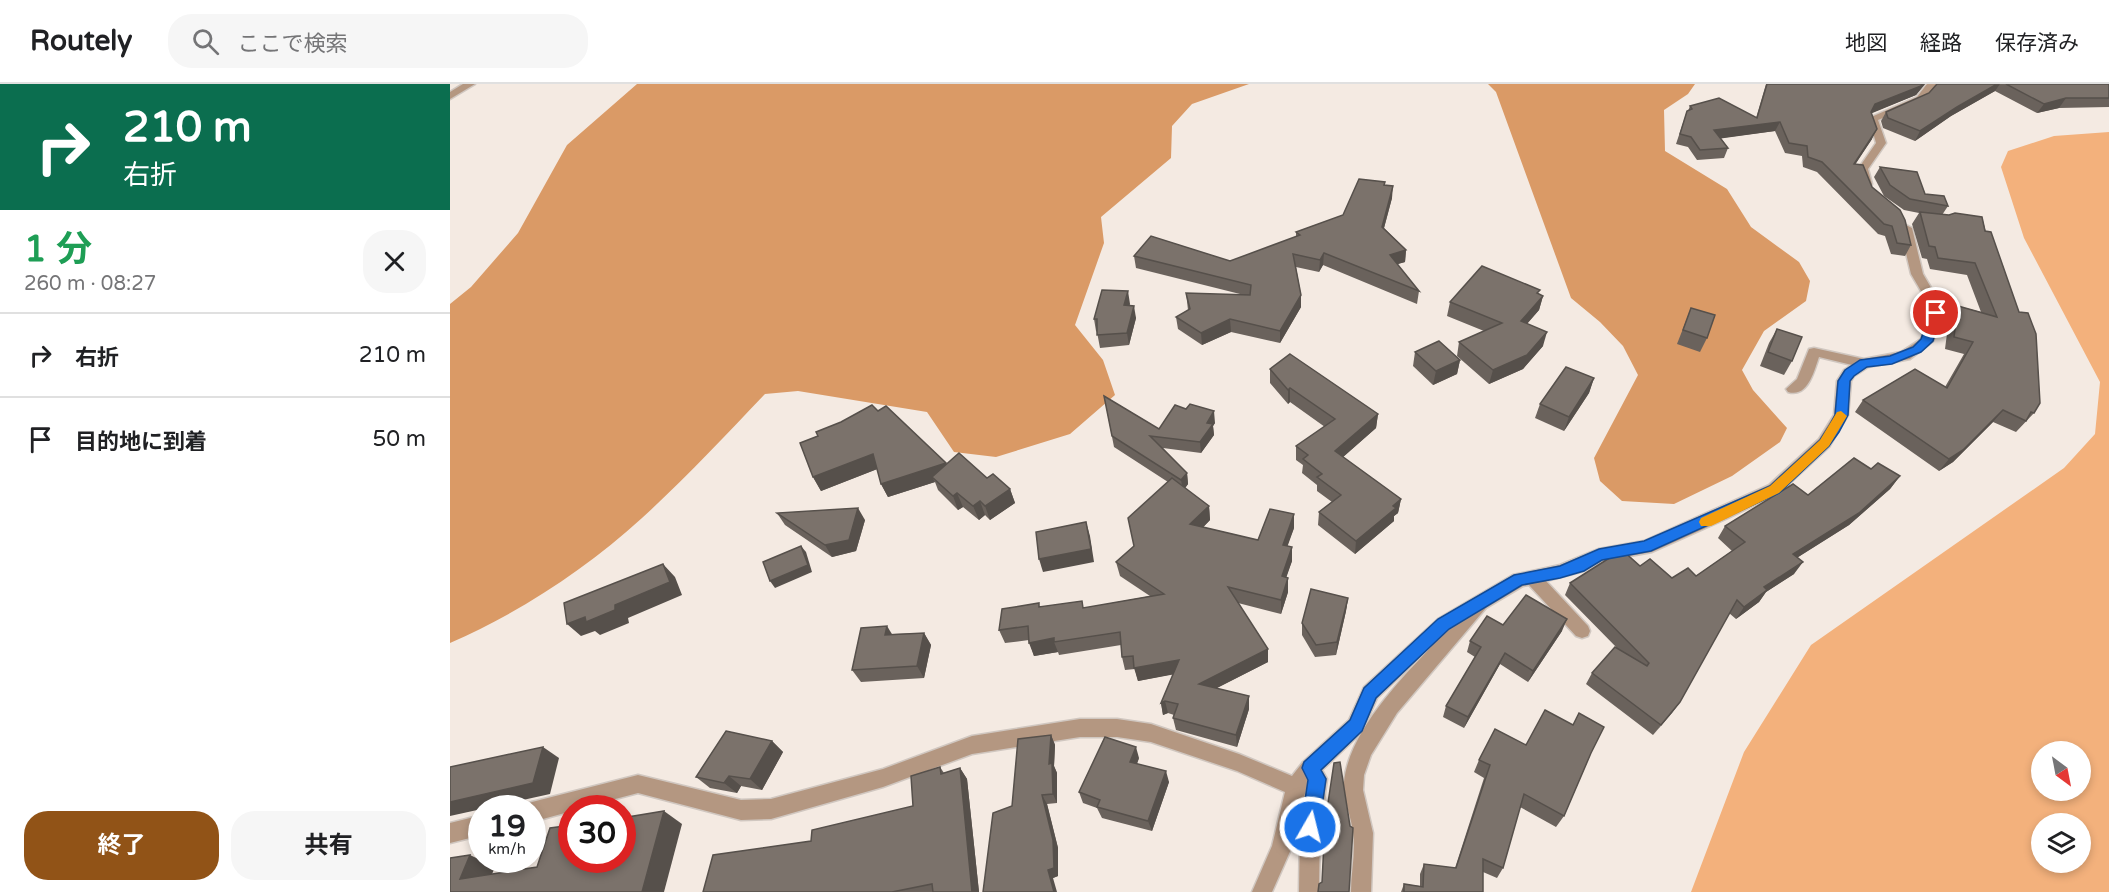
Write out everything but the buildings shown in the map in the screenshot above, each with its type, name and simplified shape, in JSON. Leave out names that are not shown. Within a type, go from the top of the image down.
[{"type":"street","points":[[450,96],[470,84]]},
{"type":"street","points":[[1872,193],[1863,169],[1881,143],[1874,118],[1920,99],[1932,84]]},
{"type":"street","points":[[1794,389],[1803,382],[1814,352],[1864,363],[1905,356],[1927,341],[1936,313],[1934,303],[1917,274],[1907,229],[1900,217],[1910,219]]},
{"type":"street","points":[[1262,892],[1282,847],[1296,787],[1310,768],[1356,726],[1370,693],[1444,624],[1486,597],[1519,580],[1534,579],[1578,566],[1599,555],[1646,547],[1774,489],[1824,443],[1841,415],[1844,381],[1849,373],[1864,363]]},
{"type":"street","points":[[1534,579],[1582,631]]},
{"type":"street","points":[[1361,892],[1363,832],[1353,796],[1355,774],[1371,738],[1390,708],[1486,597]]},
{"type":"street","points":[[546,808],[638,784],[741,810],[771,808],[883,778],[972,745],[1080,728],[1117,728],[1151,733],[1239,763],[1296,787]]},
{"type":"street","points":[[1309,892],[1310,827],[1317,779],[1310,768]]},
{"type":"street","points":[[450,833],[468,828]]},
{"type":"shaded area","points":[[637,84],[1249,84],[1192,104],[1172,126],[1171,158],[1101,217],[1104,243],[1075,325],[1103,360],[1115,395],[1070,434],[996,457],[954,452],[927,412],[798,391],[765,394],[674,488],[621,537],[575,572],[526,604],[450,643],[450,304],[471,287],[518,233],[567,145]]},
{"type":"shaded area","points":[[1488,84],[1695,84],[1688,94],[1664,110],[1665,151],[1727,189],[1751,227],[1799,262],[1810,281],[1806,301],[1764,331],[1742,370],[1753,390],[1787,428],[1780,442],[1732,476],[1674,504],[1622,501],[1600,481],[1594,458],[1638,375],[1623,346],[1600,322],[1571,298],[1496,92]]},
{"type":"shaded area","points":[[2109,132],[2109,892],[1691,892],[1744,752],[1811,645],[2064,468],[2095,434],[2100,382],[2024,238],[2001,167],[2008,151],[2054,136]]},
{"type":"slow traffic","points":[[1706,522],[1774,489],[1824,443],[1841,416]]},
{"type":"route","points":[[1310,827],[1317,779],[1310,768],[1356,726],[1370,693],[1444,624],[1486,597],[1519,580],[1534,579],[1560,572],[1599,555],[1646,547],[1774,489],[1824,443],[1834,428],[1841,415],[1844,381],[1849,373],[1864,363],[1892,360],[1917,349],[1927,341],[1936,313]]}]
